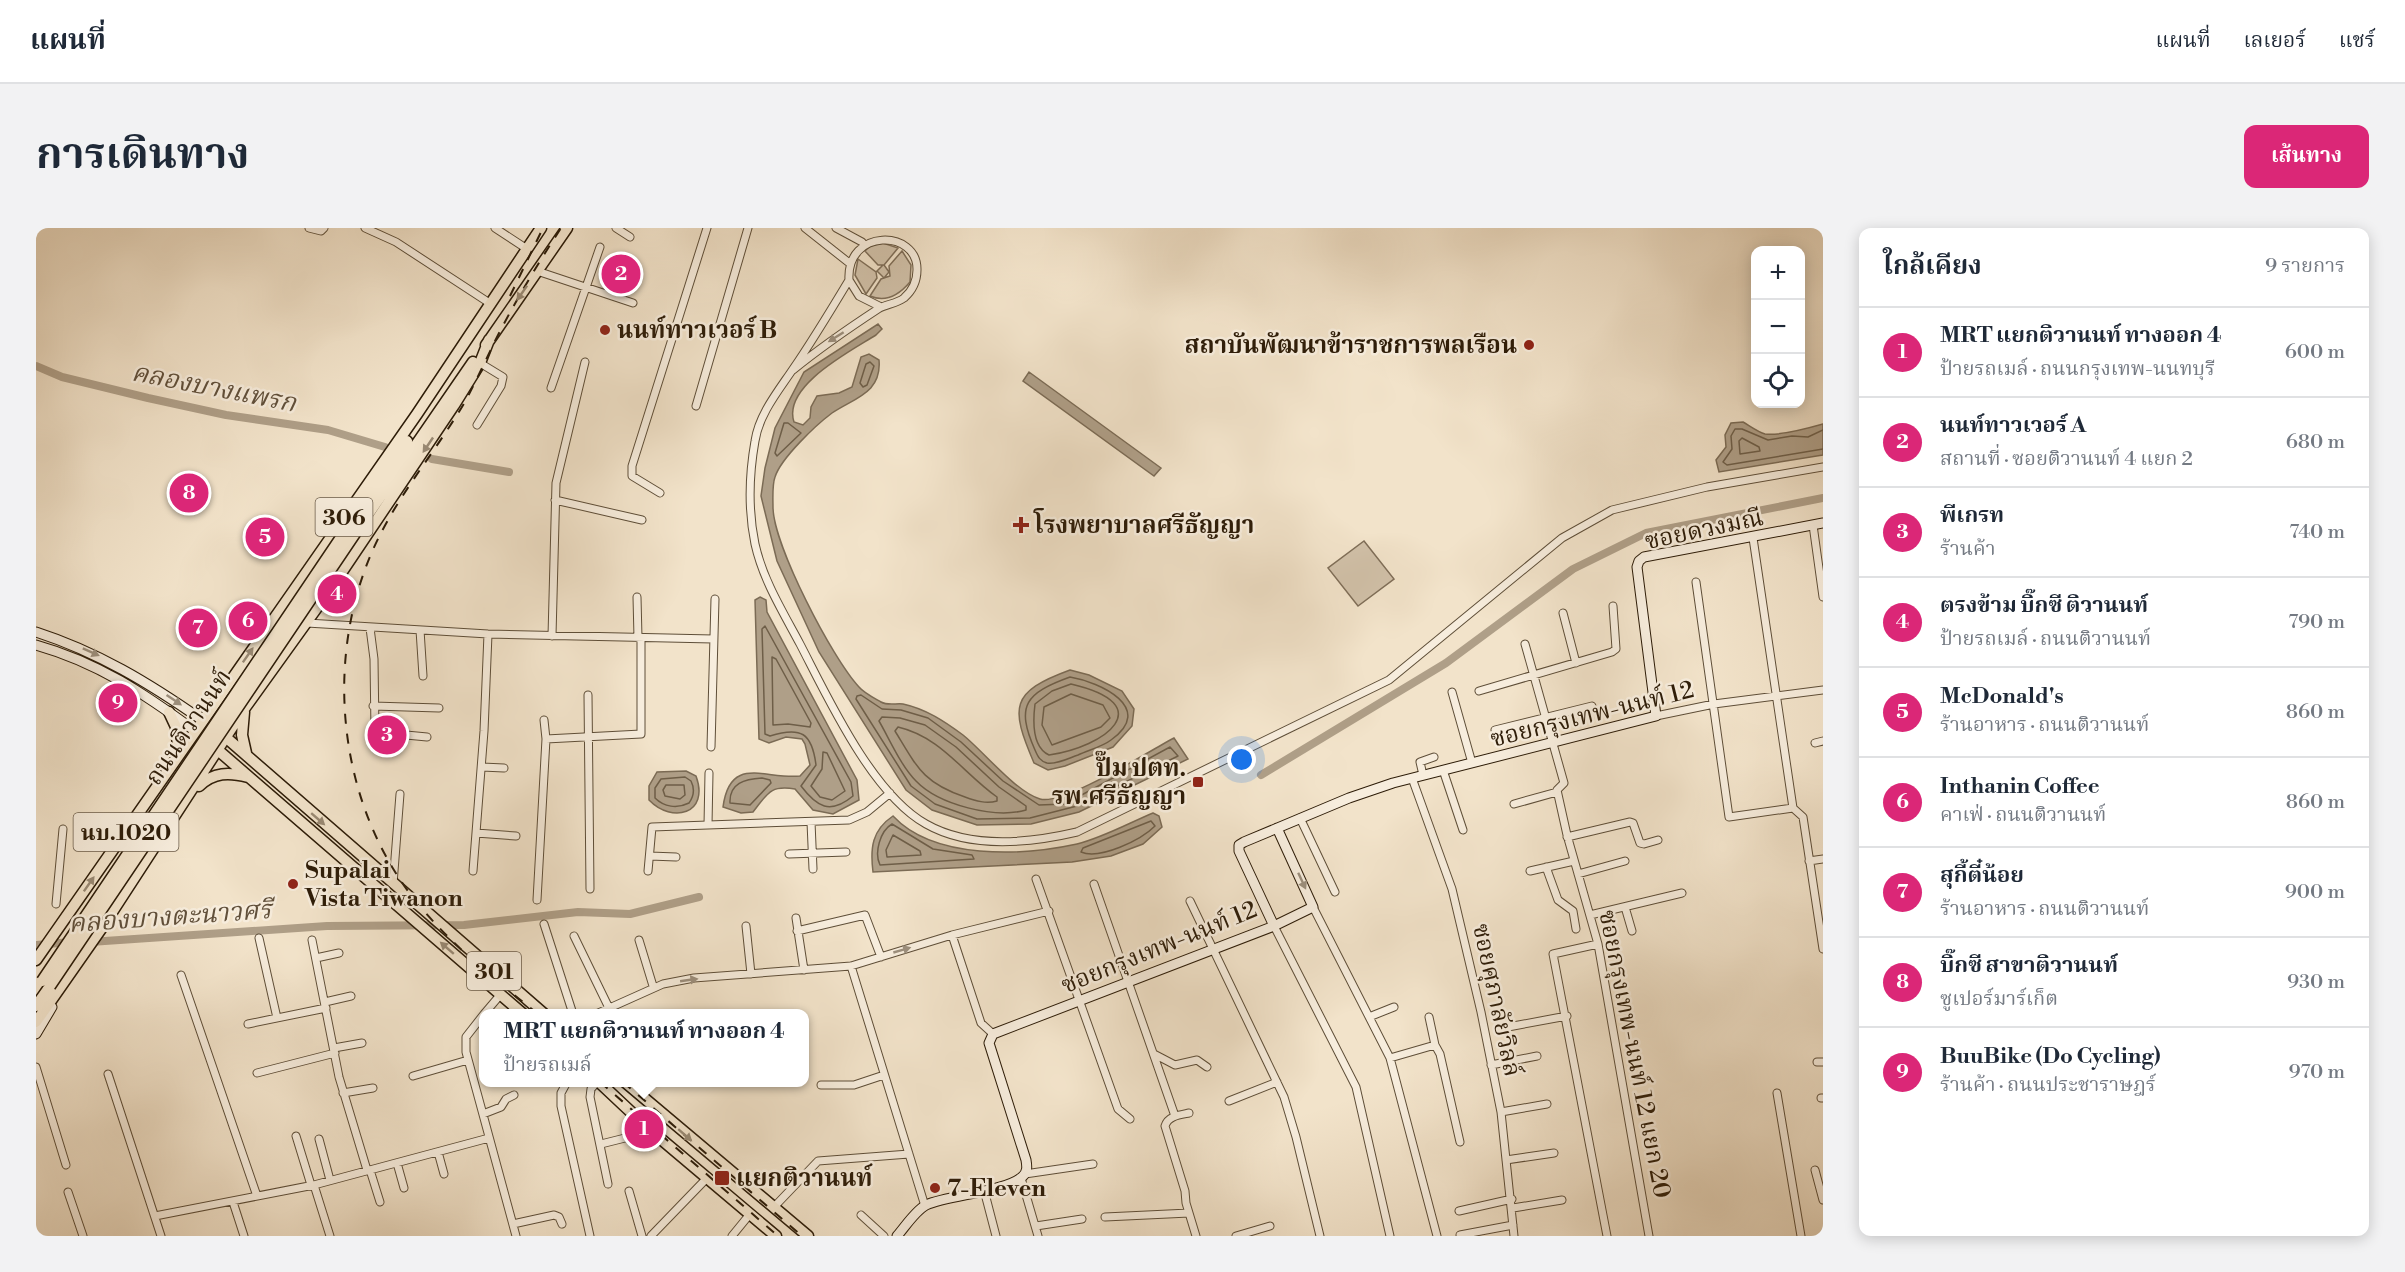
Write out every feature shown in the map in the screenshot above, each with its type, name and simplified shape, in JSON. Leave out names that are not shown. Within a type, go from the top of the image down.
[{"type":"main road","name":"ถนนติวานนท์","points":[[195,731],[491,304],[541,228]]},
{"type":"main road","name":"ถนนติวานนท์","points":[[352,530],[567,228]]},
{"type":"main road","name":"ถนนติวานนท์","points":[[36,1006],[42,985],[352,530],[446,384],[484,314]]},
{"type":"main road","name":"ถนนติวานนท์","points":[[218,750],[244,709],[307,623],[480,363],[489,340]]},
{"type":"main road","points":[[223,691],[221,705],[227,712],[236,713],[244,709]]},
{"type":"main road","points":[[244,709],[242,735],[246,753]]},
{"type":"main road","points":[[169,712],[176,727],[179,754]]},
{"type":"main road","name":"301","points":[[202,720],[246,753],[444,929],[538,1009]]},
{"type":"main road","name":"301","points":[[195,731],[518,1009]]},
{"type":"main road","name":"นบ.1020","points":[[38,957],[195,731]]},
{"type":"main road","name":"นบ.1020","points":[[69,976],[218,750]]},
{"type":"main road","points":[[172,765],[184,759],[194,761],[199,769],[196,784]]},
{"type":"main road","points":[[187,799],[213,776],[228,773],[251,778]]},
{"type":"main road","points":[[387,896],[395,886]]},
{"type":"main road","points":[[36,1022],[69,976]]},
{"type":"main road","points":[[603,1087],[776,1236]]},
{"type":"main road","points":[[630,1087],[715,1160],[775,1206],[808,1236]]},
{"type":"street","points":[[309,228],[321,231],[324,228]]},
{"type":"street","points":[[365,228],[387,237],[491,304]]},
{"type":"street","points":[[387,237],[390,228]]},
{"type":"street","points":[[495,228],[527,249]]},
{"type":"street","points":[[616,228],[630,237]]},
{"type":"street","points":[[660,493],[632,476],[632,466],[707,228]]},
{"type":"street","points":[[696,406],[748,228]]},
{"type":"street","points":[[805,228],[848,262]]},
{"type":"street","points":[[815,235],[822,228]]},
{"type":"street","points":[[836,228],[862,242]]},
{"type":"street","points":[[793,370],[830,341],[881,307],[903,298],[912,290],[917,268],[914,256],[908,246],[897,238],[885,236],[873,237],[862,242],[853,251],[848,262],[849,280],[859,296],[881,307]]},
{"type":"street","points":[[551,388],[600,247]]},
{"type":"street","points":[[537,271],[633,303]]},
{"type":"street","points":[[849,280],[767,410],[755,437],[749,492],[755,544],[767,580],[855,746],[906,812],[927,825],[949,834],[1022,841],[1047,839],[1077,831],[1389,680],[1562,538],[1612,510],[1707,487],[1823,467]]},
{"type":"street","points":[[552,636],[555,500],[558,472],[585,362]]},
{"type":"street","points":[[477,425],[501,386],[503,377],[480,363]]},
{"type":"street","points":[[555,500],[642,520]]},
{"type":"street","points":[[1818,524],[1823,597]]},
{"type":"street","name":"ซอยดวงมณี","points":[[1656,716],[1637,567],[1639,561],[1644,557],[1818,524]]},
{"type":"street","points":[[1753,538],[1793,808],[1803,817],[1823,948]]},
{"type":"street","points":[[1696,582],[1729,817],[1793,808]]},
{"type":"street","points":[[546,739],[641,734],[640,638],[637,597]]},
{"type":"street","points":[[711,747],[715,599]]},
{"type":"street","points":[[1479,692],[1616,649],[1612,606]]},
{"type":"street","points":[[1563,613],[1576,663]]},
{"type":"street","points":[[307,623],[488,634],[714,639]]},
{"type":"street","points":[[370,628],[374,659],[375,732],[427,737]]},
{"type":"street","points":[[420,630],[423,676]]},
{"type":"street","points":[[36,632],[74,644],[126,669],[202,720]]},
{"type":"street","points":[[473,871],[482,767],[488,634]]},
{"type":"street","points":[[1525,644],[1552,743]]},
{"type":"street","points":[[36,645],[103,670],[195,731]]},
{"type":"street","name":"ซอยกรุงเทพ-นนท์ 12","points":[[993,1034],[1274,926],[1239,851],[1239,845],[1349,798],[1412,778],[1656,716],[1714,704],[1823,690]]},
{"type":"street","points":[[1452,692],[1472,763]]},
{"type":"street","points":[[588,695],[590,889]]},
{"type":"street","points":[[373,706],[439,708]]},
{"type":"street","points":[[1495,730],[1592,706]]},
{"type":"street","points":[[537,900],[546,739],[544,720]]},
{"type":"street","points":[[1815,743],[1823,741]]},
{"type":"street","name":"ซอยกรุงเทพ-นนท์ 12 แยก 20","points":[[1552,743],[1564,783],[1557,792],[1567,837],[1599,944],[1649,1236]]},
{"type":"street","points":[[1423,776],[1420,762],[1434,757]]},
{"type":"street","points":[[482,767],[504,768]]},
{"type":"street","points":[[1443,770],[1463,830]]},
{"type":"street","points":[[708,825],[709,773]]},
{"type":"street","name":"ซอยศุภาลัยวิลล์","points":[[1412,778],[1452,889],[1501,1112],[1513,1208],[1514,1236]]},
{"type":"street","points":[[1514,804],[1557,792]]},
{"type":"street","points":[[648,871],[652,827],[849,820],[867,812],[890,793]]},
{"type":"street","points":[[395,886],[400,794]]},
{"type":"street","points":[[1300,819],[1335,892]]},
{"type":"street","points":[[811,822],[813,869]]},
{"type":"street","points":[[1567,837],[1630,822],[1633,823],[1640,843],[1659,840]]},
{"type":"street","points":[[1277,828],[1313,908],[1390,1058],[1437,1236]]},
{"type":"street","points":[[56,904],[63,829]]},
{"type":"street","points":[[476,833],[516,836]]},
{"type":"street","points":[[789,854],[846,852]]},
{"type":"street","points":[[650,856],[676,857]]},
{"type":"street","points":[[1809,861],[1823,859]]},
{"type":"street","points":[[1530,871],[1574,861]]},
{"type":"street","points":[[1578,874],[1625,861]]},
{"type":"street","points":[[1546,867],[1558,900],[1573,911],[1576,929]]},
{"type":"street","points":[[1036,879],[1118,1109],[1130,1119]]},
{"type":"street","points":[[1094,884],[1175,1116]]},
{"type":"street","points":[[1590,915],[1682,893]]},
{"type":"street","points":[[1190,901],[1277,1082],[1296,1137],[1320,1236]]},
{"type":"street","points":[[1625,907],[1632,931]]},
{"type":"street","points":[[1313,908],[1274,926],[1356,1087],[1390,1236]]},
{"type":"street","points":[[574,936],[609,1008],[653,986],[694,978],[851,966],[952,935],[1049,911]]},
{"type":"street","points":[[797,930],[865,915],[881,957]]},
{"type":"street","points":[[796,918],[804,970]]},
{"type":"street","points":[[544,924],[571,1009]]},
{"type":"street","points":[[746,926],[751,974]]},
{"type":"street","points":[[952,935],[981,1023],[993,1034],[989,1043],[1026,1160],[1027,1168],[1023,1176],[1038,1236]]},
{"type":"street","points":[[259,939],[277,1018]]},
{"type":"street","points":[[312,940],[343,1094],[380,1202]]},
{"type":"street","points":[[639,940],[653,986]]},
{"type":"street","points":[[1599,944],[1553,954],[1567,1016],[1607,1236]]},
{"type":"street","points":[[316,958],[339,953]]},
{"type":"street","points":[[851,966],[926,1206]]},
{"type":"street","points":[[181,975],[257,1197]]},
{"type":"street","name":"นบ.1020","points":[[36,1034],[69,976]]},
{"type":"street","points":[[488,1009],[501,994]]},
{"type":"street","points":[[248,1024],[325,1005],[351,996]]},
{"type":"street","points":[[1369,1017],[1394,1007]]},
{"type":"street","points":[[1508,1027],[1567,1016]]},
{"type":"street","points":[[1429,1017],[1461,1142]]},
{"type":"street","points":[[479,1020],[466,1037],[468,1060],[516,1236]]},
{"type":"street","points":[[257,1073],[362,1043]]},
{"type":"street","points":[[1390,1058],[1435,1045]]},
{"type":"street","points":[[1154,1054],[1175,1065],[1197,1060],[1207,1067]]},
{"type":"street","points":[[1491,1065],[1537,1056]]},
{"type":"street","points":[[413,1076],[468,1060]]},
{"type":"street","points":[[36,1067],[66,1165]]},
{"type":"street","points":[[108,1074],[161,1236]]},
{"type":"street","points":[[821,1085],[854,1085],[884,1075]]},
{"type":"street","points":[[1229,1101],[1277,1082]]},
{"type":"street","points":[[565,1087],[561,1093],[561,1106],[590,1236]]},
{"type":"street","points":[[593,1087],[590,1097],[608,1184]]},
{"type":"street","points":[[343,1094],[373,1088]]},
{"type":"street","points":[[1777,1093],[1801,1236]]},
{"type":"street","points":[[483,1114],[501,1107],[506,1099],[514,1095]]},
{"type":"street","points":[[1501,1112],[1547,1104]]},
{"type":"street","points":[[1189,1113],[1175,1116],[1167,1121],[1165,1126],[1196,1236]]},
{"type":"street","points":[[600,1144],[625,1138],[642,1122]]},
{"type":"street","points":[[296,1136],[330,1236]]},
{"type":"street","points":[[155,1216],[312,1185],[489,1138]]},
{"type":"street","points":[[319,1139],[330,1180]]},
{"type":"street","points":[[438,1152],[444,1174]]},
{"type":"street","points":[[1506,1160],[1554,1153]]},
{"type":"street","points":[[775,1206],[818,1161],[909,1154]]},
{"type":"street","points":[[397,1162],[404,1188]]},
{"type":"street","points":[[897,1236],[926,1206],[984,1190],[1023,1176],[1093,1164]]},
{"type":"street","points":[[1815,1170],[1823,1200]]},
{"type":"street","points":[[651,1236],[708,1177]]},
{"type":"street","points":[[984,1190],[996,1236]]},
{"type":"street","points":[[629,1191],[642,1236]]},
{"type":"street","points":[[68,1192],[83,1236]]},
{"type":"street","points":[[1459,1211],[1512,1199]]},
{"type":"street","points":[[1513,1208],[1562,1200]]},
{"type":"street","points":[[233,1202],[244,1236]]},
{"type":"street","points":[[1105,1218],[1188,1213]]},
{"type":"street","points":[[732,1236],[750,1214]]},
{"type":"street","points":[[513,1224],[554,1215],[559,1217],[561,1224]]},
{"type":"street","points":[[861,1215],[885,1236]]},
{"type":"street","points":[[1036,1226],[1082,1219]]},
{"type":"street","points":[[1461,1235],[1513,1225]]},
{"type":"street","points":[[1236,1236],[1270,1226]]},
{"type":"shaded area","points":[[883,243],[898,248],[884,265],[889,272],[884,278],[877,271],[883,265],[878,265],[865,251],[870,246]]},
{"type":"shaded area","points":[[902,251],[911,265],[910,282],[901,291],[887,298],[870,296],[881,279],[890,276],[889,266]]},
{"type":"shaded area","points":[[858,259],[876,272],[877,278],[866,294],[855,275]]},
{"type":"shaded area","points":[[1364,541],[1394,579],[1358,606],[1328,568]]},
{"type":"water","points":[[878,324],[882,329],[876,335],[821,371],[798,395],[793,409],[794,422],[803,425],[810,418],[811,407],[817,396],[839,393],[852,387],[861,357],[869,354],[879,360],[879,371],[871,387],[832,413],[800,442],[779,469],[773,488],[773,508],[783,548],[820,628],[848,673],[861,689],[881,702],[911,706],[949,725],[1021,788],[1040,799],[1051,799],[1086,786],[1174,738],[1188,759],[1079,812],[1031,824],[977,825],[932,810],[906,790],[819,652],[777,561],[761,496],[775,428],[804,372]]},
{"type":"water","points":[[1029,372],[1161,468],[1154,476],[1023,381]]},
{"type":"water","points":[[1743,422],[1765,434],[1778,434],[1823,424],[1823,455],[1719,472],[1716,460],[1726,447],[1725,435],[1731,423]]},
{"type":"water","points":[[760,597],[766,600],[767,612],[857,780],[859,800],[833,814],[813,810],[795,789],[787,788],[770,792],[753,812],[741,813],[723,807],[727,791],[733,780],[741,775],[751,773],[800,776],[810,765],[802,739],[786,737],[769,743],[759,739],[755,600]]},
{"type":"water","points":[[1070,670],[1089,675],[1122,691],[1134,709],[1132,726],[1113,747],[1065,766],[1048,770],[1034,763],[1021,728],[1020,704],[1026,694],[1036,686]]},
{"type":"water","points":[[686,771],[696,776],[699,789],[698,799],[693,807],[678,813],[668,812],[649,800],[649,786],[657,772]]},
{"type":"water","points":[[1153,813],[1159,816],[1162,827],[1143,844],[1111,856],[1072,862],[873,872],[874,840],[881,827],[893,816],[910,830],[931,841],[980,851],[1005,852],[1031,851],[1077,844]]},
{"type":"waterway","name":"คลองบางแพรก","points":[[36,366],[62,377],[148,398],[226,415],[328,430],[385,447]]},
{"type":"waterway","name":"คลองบางแพรก","points":[[432,459],[509,472]]},
{"type":"waterway","points":[[1261,775],[1446,663],[1573,569],[1646,533],[1823,498]]},
{"type":"waterway","name":"คลองบางตะนาวศรี","points":[[90,942],[327,926],[464,925],[578,912],[630,914],[699,897]]},
{"type":"waterway","name":"คลองบางตะนาวศรี","points":[[36,945],[71,942]]},
{"type":"railway","points":[[510,296],[543,228]]},
{"type":"railway","points":[[532,1009],[442,931],[414,899],[387,859],[367,814],[353,768],[346,719],[345,671],[350,622],[363,575],[382,531],[466,400],[510,313],[561,228]]},
{"type":"railway","points":[[606,1087],[778,1236]]},
{"type":"railway","points":[[629,1087],[802,1236]]},
{"type":"place","name":"นนท์ทาวเวอร์ A","points":[[621,274]]},
{"type":"place","name":"นนท์ทาวเวอร์ B","points":[[605,330]]},
{"type":"place","name":"สถาบันพัฒนาข้าราชการพลเรือน","points":[[1529,345]]},
{"type":"place","name":"บิ๊กซี สาขาติวานนท์","points":[[189,493]]},
{"type":"place","name":"โรงพยาบาลศรีธัญญา","points":[[1021,525]]},
{"type":"place","name":"McDonald's","points":[[265,537]]},
{"type":"place","name":"ตรงข้าม บิ๊กซี ติวานนท์","points":[[337,594]]},
{"type":"place","name":"Inthanin Coffee","points":[[248,621]]},
{"type":"place","name":"สุกี้ตี๋น้อย","points":[[198,628]]},
{"type":"place","name":"BuuBike (Do Cycling)","points":[[118,703]]},
{"type":"place","name":"พีเกรท","points":[[387,735]]},
{"type":"place","name":"ปั๊ม ปตท. รพ.ศรีธัญญา","points":[[1198,782]]},
{"type":"place","name":"Supalai Vista Tiwanon","points":[[293,884]]},
{"type":"place","name":"MRT แยกติวานนท์ ทางออก 4","points":[[644,1129]]},
{"type":"place","name":"แยกติวานนท์","points":[[722,1178]]},
{"type":"place","name":"7-Eleven","points":[[935,1188]]}]
